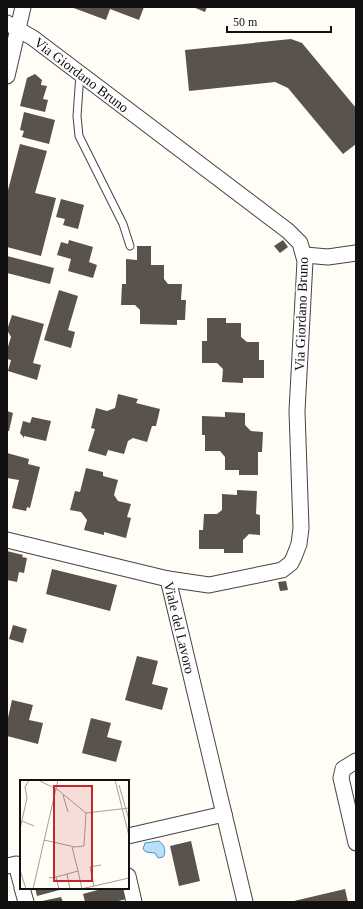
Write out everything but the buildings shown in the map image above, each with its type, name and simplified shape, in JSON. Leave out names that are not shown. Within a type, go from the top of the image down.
[{"type":"street","points":[[7,76],[12,26],[22,7]]},
{"type":"street","name":"Via Giordano Bruno","points":[[12,26],[80,73],[288,231],[300,244],[305,255],[297,411],[301,528],[297,551],[291,563],[277,572],[209,584],[168,579]]},
{"type":"street","points":[[305,255],[328,257],[356,253]]},
{"type":"street","name":"Viale del Lavoro","points":[[7,540],[168,579],[245,902]]},
{"type":"street","points":[[356,761],[343,769],[341,778],[356,844]]},
{"type":"street","points":[[129,836],[224,814]]},
{"type":"street","points":[[15,864],[20,880]]},
{"type":"street","points":[[129,880],[134,902]]},
{"type":"street","points":[[22,889],[26,902]]},
{"type":"lane","points":[[80,73],[77,116],[79,136],[123,224],[130,246]]},
{"type":"water","points":[[159,841],[164,848],[165,853],[163,857],[158,858],[155,853],[146,852],[143,849],[145,843]]}]
